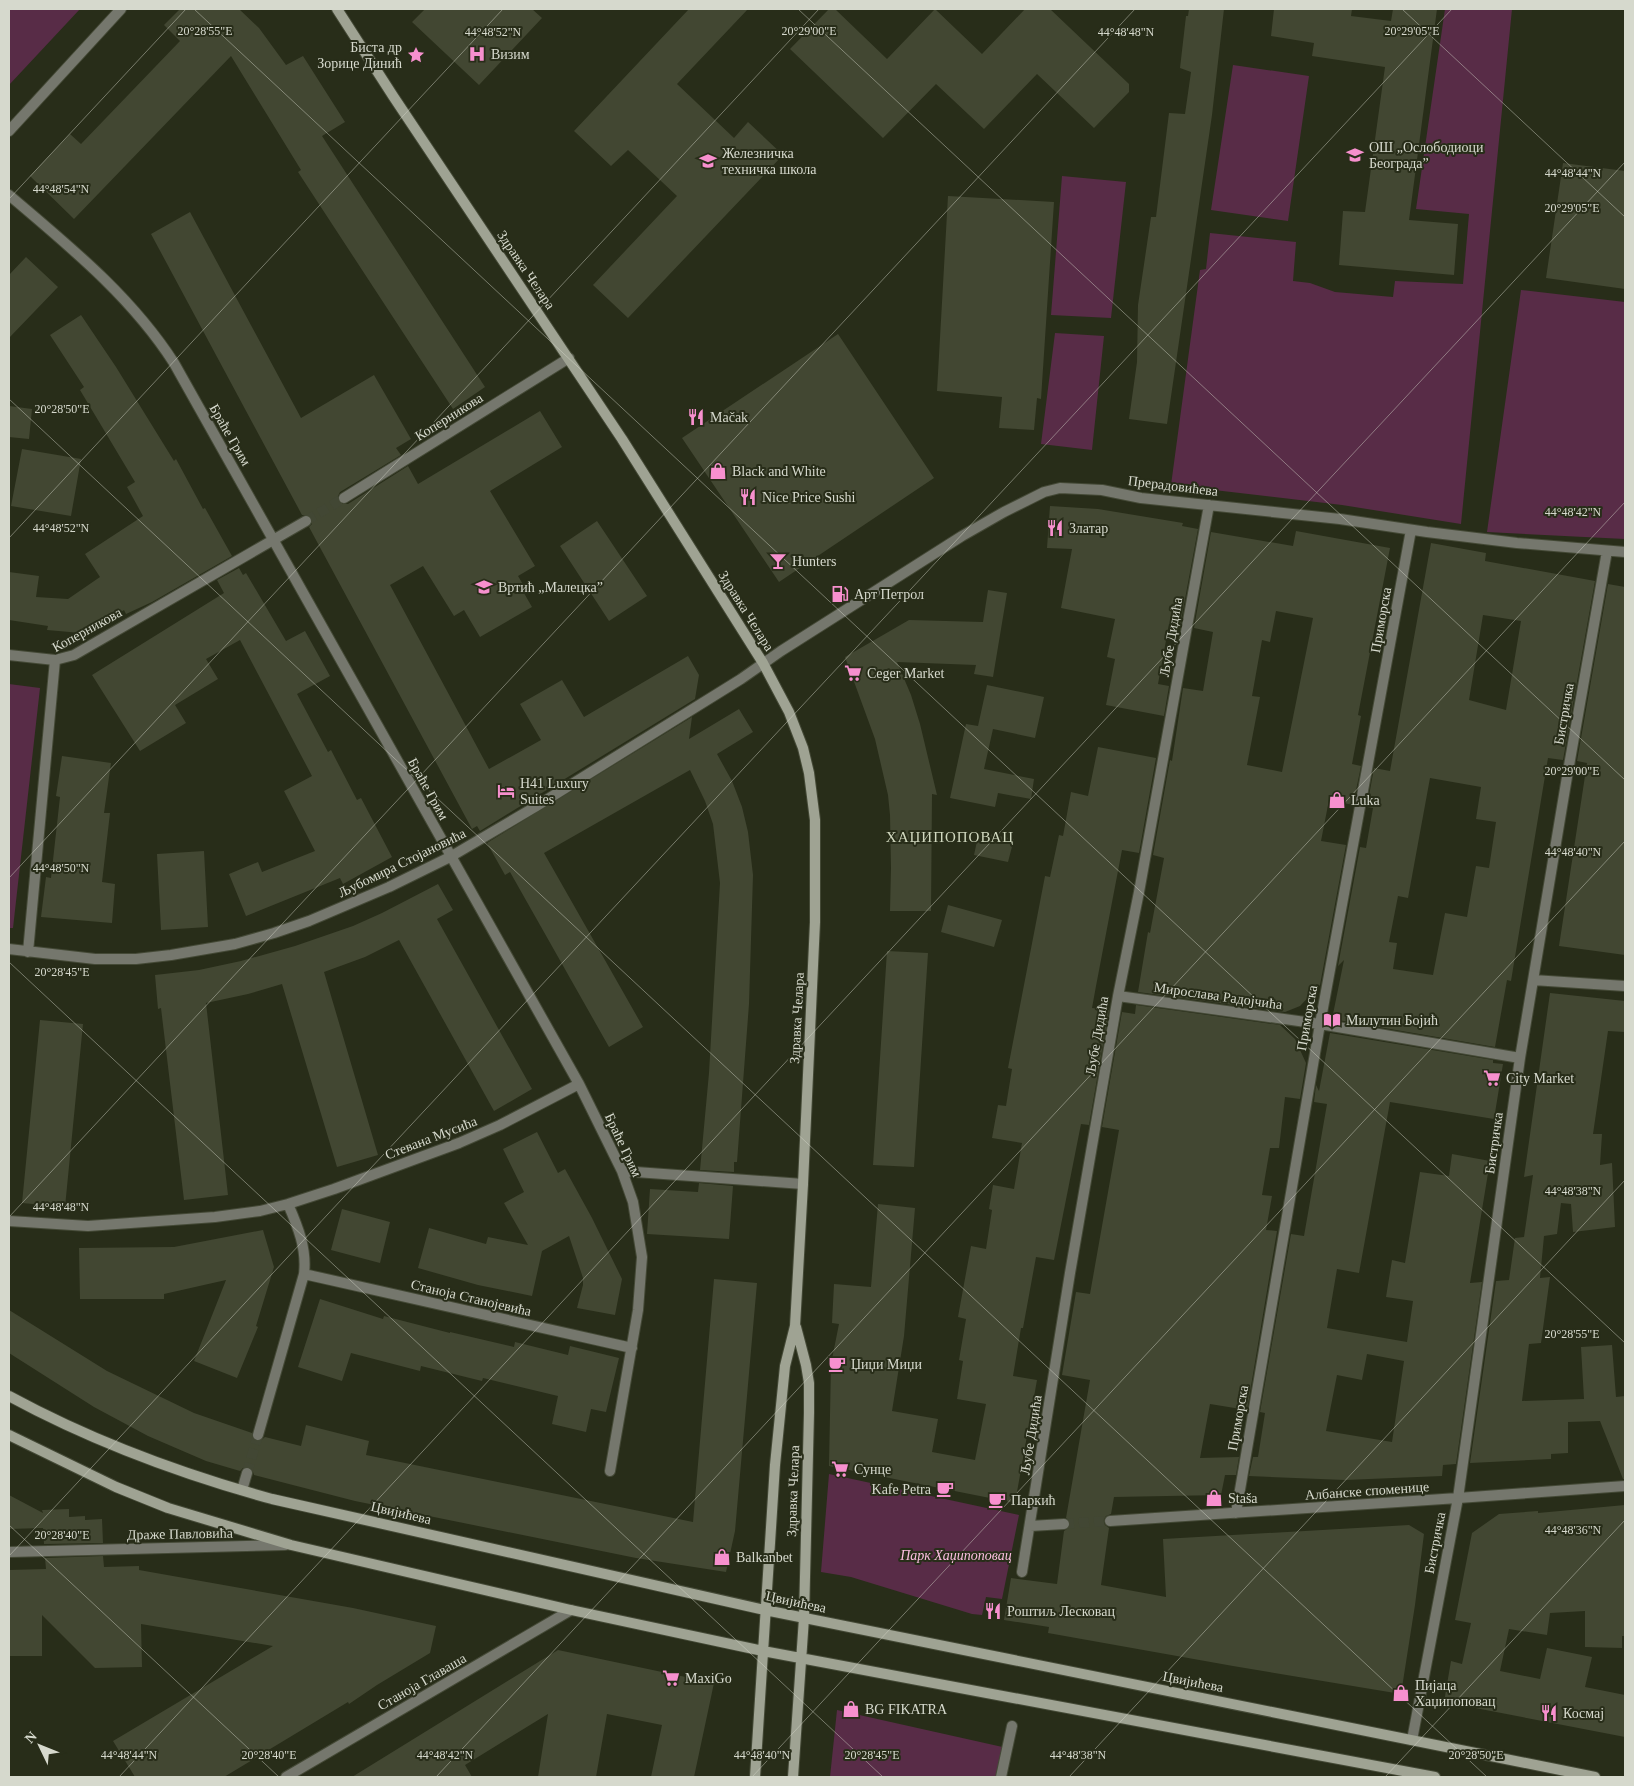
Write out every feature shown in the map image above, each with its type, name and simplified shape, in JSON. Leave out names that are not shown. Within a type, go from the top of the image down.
[{"type":"main road","name":"Здравка Челара","points":[[338,9],[393,96],[622,439],[763,663],[792,718],[803,748],[813,797],[815,922],[803,1184],[796,1326],[785,1366],[783,1382],[765,1610],[755,1777]]},
{"type":"main road","name":"Здравка Челара","points":[[793,1777],[804,1618],[809,1383],[796,1326]]},
{"type":"main road","name":"Цвијићева","points":[[9,1396],[131,1453],[272,1499],[765,1610],[1595,1777]]},
{"type":"main road","points":[[9,1435],[116,1487],[168,1508],[291,1544],[571,1610],[763,1651],[1435,1777]]},
{"type":"street","points":[[9,131],[121,9]]},
{"type":"street","name":"Браће Грим","points":[[9,195],[114,288],[159,340],[274,539],[450,857],[579,1084],[622,1171],[633,1202],[642,1257],[638,1310],[610,1471]]},
{"type":"street","name":"Коперникова","points":[[344,498],[569,358]]},
{"type":"street","name":"Прерадовићева","points":[[763,663],[962,536],[1044,492],[1060,488],[1102,490],[1140,498],[1340,519],[1517,543],[1625,552]]},
{"type":"street","name":"Љубе Дидића","points":[[1022,1572],[1070,1273],[1118,996],[1139,892],[1209,505]]},
{"type":"street","name":"Коперникова","points":[[28,952],[55,660],[74,655],[306,521]]},
{"type":"street","name":"Приморска","points":[[1236,1513],[1320,1024],[1411,530]]},
{"type":"street","name":"Бистричка","points":[[1412,1740],[1458,1498],[1520,1058],[1607,550]]},
{"type":"street","points":[[9,655],[55,660]]},
{"type":"street","name":"Љубомира Стојановића","points":[[9,949],[95,959],[136,959],[235,944],[309,921],[388,888],[450,857],[535,807],[741,679],[763,663]]},
{"type":"street","points":[[1534,980],[1625,986]]},
{"type":"street","name":"Мирослава Радојчића","points":[[1118,996],[1320,1024],[1520,1058]]},
{"type":"street","name":"Стевана Мусића","points":[[9,1221],[88,1226],[215,1217],[260,1211],[288,1204],[399,1166],[458,1143],[500,1125],[579,1084]]},
{"type":"street","points":[[622,1171],[803,1184]]},
{"type":"street","points":[[258,1435],[304,1274],[305,1251],[288,1204]]},
{"type":"street","name":"Станоја Станојевића","points":[[304,1274],[632,1348]]},
{"type":"street","points":[[242,1490],[247,1473]]},
{"type":"street","name":"Албанске споменице","points":[[1110,1521],[1625,1486]]},
{"type":"street","points":[[1030,1526],[1064,1524]]},
{"type":"street","name":"Драже Павловића","points":[[9,1552],[291,1544]]},
{"type":"street","name":"Станоја Главаша","points":[[286,1777],[571,1610]]},
{"type":"street","points":[[1001,1777],[1012,1726]]},
{"type":"green space","points":[[9,9],[80,9],[9,85]]},
{"type":"green space","points":[[1445,9],[1512,9],[1461,524],[1342,505],[1171,485],[1200,270],[1206,269],[1210,233],[1296,242],[1293,281],[1310,283],[1335,292],[1393,297],[1395,281],[1463,284],[1469,214],[1416,209]]},
{"type":"green space","points":[[1233,65],[1309,76],[1288,221],[1211,210]]},
{"type":"green space","points":[[1062,176],[1126,182],[1111,318],[1051,315]]},
{"type":"green space","points":[[1521,290],[1625,302],[1625,539],[1487,532]]},
{"type":"green space","points":[[1055,333],[1104,336],[1092,450],[1041,444]]},
{"type":"green space","points":[[9,684],[40,688],[13,928],[9,928]]},
{"type":"green space","name":"Парк Хаџипоповац","points":[[829,1474],[1019,1515],[1002,1599],[986,1597],[982,1615],[972,1614],[851,1577],[821,1572]]},
{"type":"green space","points":[[837,1710],[1007,1748],[1002,1777],[830,1777]]},
{"type":"building","points":[[180,9],[239,9],[259,28],[286,65],[303,56],[345,122],[322,136],[485,387],[453,409],[298,172],[301,170],[231,56],[74,219],[30,176],[70,134],[81,144],[180,41],[164,25]]},
{"type":"building","name":"Визим","points":[[425,9],[532,9],[542,18],[479,85],[412,22]]},
{"type":"building","name":"Железничка техничка школа","points":[[689,9],[748,9],[677,84],[734,138],[748,122],[783,155],[628,318],[593,285],[677,196],[628,150],[611,166],[574,131]]},
{"type":"building","points":[[829,9],[835,9],[887,59],[935,9],[982,54],[1025,9],[1050,9],[1129,84],[1129,92],[1094,128],[1037,74],[984,129],[936,84],[883,138],[790,49]]},
{"type":"building","points":[[1189,9],[1224,9],[1212,115],[1167,424],[1129,419],[1137,362],[1138,305],[1151,217],[1156,217],[1169,113],[1185,114],[1191,72],[1180,68],[1186,16],[1188,16]]},
{"type":"building","points":[[1274,9],[1352,9],[1351,16],[1391,21],[1393,9],[1437,9],[1409,220],[1458,224],[1454,275],[1339,265],[1343,211],[1365,212],[1385,67],[1312,56],[1314,43],[1271,36]]},
{"type":"building","points":[[1563,163],[1625,171],[1625,289],[1546,278]]},
{"type":"building","points":[[948,196],[1054,202],[1041,399],[1037,398],[1034,430],[999,428],[1002,397],[937,391]]},
{"type":"building","points":[[190,212],[301,418],[374,375],[411,439],[396,448],[401,455],[340,492],[337,498],[340,504],[348,504],[408,466],[418,484],[540,411],[562,447],[490,491],[535,566],[518,576],[524,586],[521,588],[532,607],[480,637],[464,610],[454,616],[423,566],[390,585],[489,769],[541,740],[520,704],[562,680],[584,717],[688,656],[699,675],[695,699],[480,831],[477,826],[472,829],[309,527],[312,524],[312,518],[309,515],[302,515],[151,234]]},
{"type":"building","points":[[26,257],[58,287],[9,338],[9,275]]},
{"type":"building","points":[[81,315],[116,367],[174,461],[176,459],[203,509],[205,508],[232,556],[152,602],[126,614],[124,610],[96,629],[81,633],[47,630],[48,626],[9,620],[9,572],[39,576],[36,597],[68,599],[100,577],[85,554],[143,516],[127,487],[135,482],[80,390],[84,387],[50,335]]},
{"type":"building","points":[[838,334],[934,478],[779,582],[682,438]]},
{"type":"building","points":[[9,406],[32,409],[29,439],[9,437]]},
{"type":"building","points":[[22,449],[81,459],[71,516],[11,506]]},
{"type":"building","points":[[1050,506],[1098,509],[1183,523],[1182,526],[1198,529],[1180,626],[1169,624],[1158,684],[1169,686],[1164,716],[1106,705],[1115,659],[1107,657],[1115,619],[1061,608],[1072,549],[1047,548]]},
{"type":"building","points":[[597,521],[647,596],[609,621],[560,546]]},
{"type":"building","points":[[1296,531],[1390,548],[1358,715],[1361,716],[1352,764],[1361,766],[1353,805],[1329,800],[1321,841],[1346,845],[1320,985],[1300,1006],[1285,1012],[1138,992],[1148,932],[1150,933],[1164,858],[1153,855],[1170,760],[1172,761],[1183,688],[1203,691],[1213,632],[1194,628],[1211,532],[1293,546]],"holes":[[[1276,611],[1313,618],[1282,772],[1247,765],[1260,697],[1252,696],[1262,640],[1270,642]]]},
{"type":"building","points":[[1431,543],[1486,553],[1485,561],[1595,581],[1563,760],[1548,758],[1511,981],[1507,980],[1495,1047],[1332,1019],[1344,960],[1338,966],[1360,847],[1366,848],[1373,808],[1367,807],[1374,768],[1390,771]],"holes":[[[1483,615],[1521,621],[1506,710],[1469,700]],[[1430,778],[1481,787],[1476,819],[1496,822],[1489,868],[1476,866],[1467,917],[1445,913],[1433,975],[1393,969],[1397,943],[1389,942],[1398,896],[1408,898]]]},
{"type":"building","points":[[239,568],[243,575],[246,573],[286,641],[305,631],[330,676],[297,694],[328,752],[331,750],[357,800],[361,798],[392,857],[343,884],[340,878],[246,916],[229,874],[258,862],[262,872],[315,851],[284,791],[312,776],[240,640],[206,659],[218,679],[175,705],[186,723],[140,751],[92,675],[224,593],[217,580]]},
{"type":"building","points":[[1608,584],[1625,587],[1625,955],[1559,946],[1587,763],[1577,761]]},
{"type":"building","points":[[988,590],[1007,593],[993,677],[974,674],[976,665],[897,662],[911,695],[920,724],[937,795],[932,794],[931,911],[890,911],[891,868],[888,795],[875,739],[845,657],[909,620],[983,622]]},
{"type":"building","points":[[987,685],[1044,697],[1035,738],[993,729],[984,769],[1034,779],[1031,799],[998,793],[995,807],[950,798],[966,724],[978,726]]},
{"type":"building","points":[[739,709],[753,732],[717,754],[732,781],[742,807],[748,832],[753,875],[749,1004],[737,1162],[734,1162],[734,1172],[700,1170],[709,1073],[720,883],[713,824],[705,801],[690,770],[544,853],[643,1027],[609,1047],[510,872],[505,875],[487,843],[692,717],[689,739]]},
{"type":"building","points":[[1098,747],[1156,758],[1139,853],[1122,850],[1096,986],[1092,1008],[1109,1010],[1089,1125],[1081,1124],[1054,1260],[1036,1257],[1023,1328],[1021,1328],[1013,1376],[1037,1380],[1015,1503],[829,1466],[831,1364],[839,1324],[832,1323],[834,1284],[871,1287],[878,1204],[915,1208],[904,1336],[892,1411],[938,1419],[932,1452],[975,1460],[986,1404],[957,1399],[963,1361],[959,1360],[966,1319],[958,1317],[971,1246],[986,1249],[992,1210],[989,1209],[993,1185],[1014,1189],[1022,1143],[992,1138],[998,1105],[1006,1106],[1012,1069],[1008,1068],[1045,876],[1050,877],[1059,835],[1063,836],[1071,792],[1088,796]]},
{"type":"building","points":[[62,756],[111,763],[104,813],[110,813],[102,882],[115,884],[112,923],[41,917],[46,877],[51,878],[60,797],[56,796]]},
{"type":"building","points":[[979,832],[1014,839],[1008,862],[974,855]]},
{"type":"building","points":[[204,851],[208,927],[161,930],[157,854]]},
{"type":"building","points":[[438,884],[453,910],[437,919],[532,1089],[494,1111],[399,940],[365,957],[324,972],[378,1155],[337,1167],[282,984],[206,1003],[228,1195],[184,1200],[161,1008],[158,1009],[155,975],[199,970],[295,946],[353,926]]},
{"type":"building","points":[[948,905],[1002,920],[994,947],[941,932]]},
{"type":"building","points":[[887,951],[928,953],[914,1167],[873,1165]]},
{"type":"building","points":[[1550,993],[1625,1001],[1625,1032],[1608,1031],[1593,1134],[1602,1134],[1600,1165],[1612,1163],[1615,1227],[1573,1232],[1571,1204],[1561,1203],[1557,1234],[1544,1236],[1540,1278],[1550,1277],[1541,1343],[1529,1344],[1522,1401],[1584,1399],[1581,1347],[1612,1345],[1616,1397],[1625,1396],[1625,1479],[1623,1479],[1600,1421],[1568,1422],[1568,1453],[1551,1454],[1551,1459],[1470,1463],[1496,1281],[1509,1280],[1515,1238],[1524,1237],[1533,1175],[1524,1177]]},
{"type":"building","points":[[1136,1005],[1280,1025],[1295,1039],[1306,1063],[1300,1099],[1285,1097],[1279,1148],[1270,1148],[1262,1195],[1272,1196],[1266,1230],[1277,1231],[1247,1410],[1210,1404],[1200,1458],[1239,1457],[1236,1475],[1225,1475],[1221,1495],[1114,1497],[1111,1514],[1106,1516],[1103,1521],[1109,1528],[1101,1585],[1166,1597],[1163,1539],[1409,1525],[1424,1534],[1401,1694],[1048,1633],[1049,1627],[1004,1620],[1011,1578],[1057,1584],[1064,1531],[1070,1527],[1070,1521],[1066,1518],[1090,1380],[1062,1375],[1076,1292],[1090,1294],[1119,1130],[1102,1127],[1122,1012],[1135,1014]]},
{"type":"building","points":[[40,1020],[83,1024],[65,1207],[22,1203]]},
{"type":"building","points":[[1330,1033],[1493,1060],[1493,1063],[1503,1064],[1494,1119],[1390,1102],[1359,1273],[1337,1269],[1327,1328],[1407,1342],[1413,1301],[1386,1297],[1392,1260],[1405,1263],[1420,1172],[1449,1176],[1452,1154],[1490,1161],[1470,1283],[1482,1282],[1456,1464],[1443,1465],[1442,1476],[1345,1480],[1249,1476],[1253,1457],[1258,1457],[1265,1413],[1260,1412],[1291,1234],[1304,1236],[1327,1104],[1314,1102],[1316,1085],[1319,1091]],"holes":[[[1367,1354],[1404,1361],[1392,1442],[1326,1431],[1337,1375],[1362,1380]]]},
{"type":"building","points":[[537,1132],[558,1173],[565,1169],[622,1279],[615,1315],[577,1308],[583,1278],[569,1236],[542,1251],[532,1296],[478,1285],[418,1268],[429,1228],[486,1244],[488,1237],[528,1245],[504,1203],[524,1192],[503,1149]]},
{"type":"building","points":[[699,1183],[733,1186],[729,1239],[647,1234],[650,1189],[698,1192]]},
{"type":"building","points":[[342,1209],[390,1222],[380,1263],[331,1250]]},
{"type":"building","points":[[263,1230],[274,1267],[256,1326],[258,1327],[237,1378],[194,1361],[226,1280],[164,1294],[164,1299],[80,1299],[79,1248],[174,1247]]},
{"type":"building","points":[[714,1279],[757,1283],[735,1531],[726,1572],[636,1558],[355,1501],[254,1475],[252,1469],[248,1466],[240,1471],[206,1461],[148,1436],[94,1407],[9,1353],[9,1310],[107,1371],[194,1413],[252,1433],[252,1437],[256,1441],[260,1441],[265,1437],[301,1446],[306,1425],[369,1441],[366,1455],[693,1522]]},
{"type":"building","points":[[320,1299],[383,1319],[384,1316],[514,1347],[515,1342],[568,1355],[570,1346],[619,1358],[606,1412],[591,1409],[586,1432],[552,1424],[558,1396],[483,1378],[482,1381],[421,1366],[420,1371],[351,1353],[342,1381],[298,1367]]},
{"type":"building","points":[[9,1495],[43,1513],[42,1510],[69,1509],[69,1517],[85,1516],[85,1520],[102,1519],[103,1543],[44,1544],[43,1528],[9,1529]]},
{"type":"building","points":[[1625,1505],[1625,1636],[1622,1636],[1622,1648],[1585,1647],[1585,1611],[1550,1613],[1547,1635],[1509,1629],[1500,1671],[1540,1679],[1547,1648],[1592,1657],[1585,1687],[1625,1695],[1625,1737],[1444,1702],[1451,1661],[1462,1664],[1471,1623],[1455,1620],[1472,1533],[1499,1514],[1538,1511],[1538,1513]]},
{"type":"building","points":[[103,1556],[104,1567],[139,1566],[139,1570],[353,1608],[436,1626],[430,1653],[349,1704],[348,1702],[224,1777],[135,1777],[113,1741],[273,1646],[141,1624],[142,1667],[95,1668],[42,1615],[42,1656],[9,1656],[9,1570],[46,1569],[45,1558]]},
{"type":"building","points":[[558,1650],[714,1683],[694,1777],[651,1777],[662,1725],[607,1714],[596,1777],[538,1777],[548,1714],[465,1765],[472,1777],[352,1777]]},
{"type":"tunnel","points":[[306,521],[344,498]]},
{"type":"tunnel","points":[[247,1473],[258,1435]]},
{"type":"tunnel","points":[[1064,1524],[1110,1521]]},
{"type":"place","name":"Визим","points":[[477,54]]},
{"type":"place","name":"Биста др Зорице Динић","points":[[416,55]]},
{"type":"place","name":"ОШ „Ослободиоци Београда”","points":[[1355,155]]},
{"type":"place","name":"Железничка техничка школа","points":[[708,161]]},
{"type":"place","name":"Mačak","points":[[696,417]]},
{"type":"place","name":"Black and White","points":[[718,471]]},
{"type":"place","name":"Nice Price Sushi","points":[[748,497]]},
{"type":"place","name":"Златар","points":[[1055,528]]},
{"type":"place","name":"Hunters","points":[[778,561]]},
{"type":"place","name":"Вртић „Малецка”","points":[[484,587]]},
{"type":"place","name":"Арт Петрол","points":[[840,594]]},
{"type":"place","name":"Ceger Market","points":[[853,673]]},
{"type":"place","name":"H41 Luxury Suites","points":[[506,791]]},
{"type":"place","name":"Luka","points":[[1337,800]]},
{"type":"place","name":"Милутин Бојић","points":[[1332,1020]]},
{"type":"place","name":"City Market","points":[[1492,1078]]},
{"type":"place","name":"Џиџи Миџи","points":[[837,1364]]},
{"type":"place","name":"Сунце","points":[[840,1469]]},
{"type":"place","name":"Kafe Petra","points":[[945,1489]]},
{"type":"place","name":"Staša","points":[[1214,1498]]},
{"type":"place","name":"Паркић","points":[[997,1500]]},
{"type":"place","name":"Balkanbet","points":[[722,1557]]},
{"type":"place","name":"Роштиљ Лесковац","points":[[993,1611]]},
{"type":"place","name":"MaxiGo","points":[[671,1678]]},
{"type":"place","name":"Пијаца Хаџипоповац","points":[[1401,1693]]},
{"type":"place","name":"BG FIKATRA","points":[[851,1709]]},
{"type":"place","name":"Космај","points":[[1549,1713]]},
{"type":"district","name":"ХАЏИПОПОВАЦ","points":[[950,837]]}]
